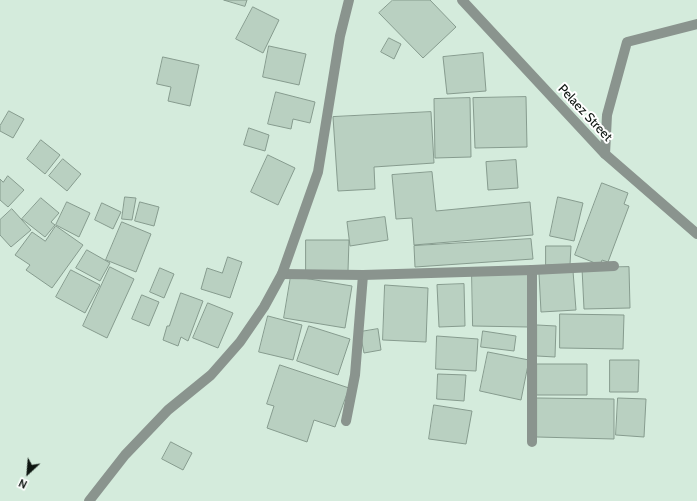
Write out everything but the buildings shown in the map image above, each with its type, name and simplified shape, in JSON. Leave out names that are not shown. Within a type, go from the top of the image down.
[{"type":"street","points":[[89,501],[125,455],[168,410],[211,375],[240,342],[264,307],[282,274],[318,172],[340,36],[349,0]]},
{"type":"street","name":"Pelaez Street","points":[[462,0],[605,154],[697,234]]},
{"type":"street","points":[[605,154],[607,115],[627,42],[697,24]]},
{"type":"street","points":[[282,274],[363,275],[614,266]]},
{"type":"street","points":[[532,270],[532,442]]},
{"type":"street","points":[[346,421],[355,375],[363,275]]}]
